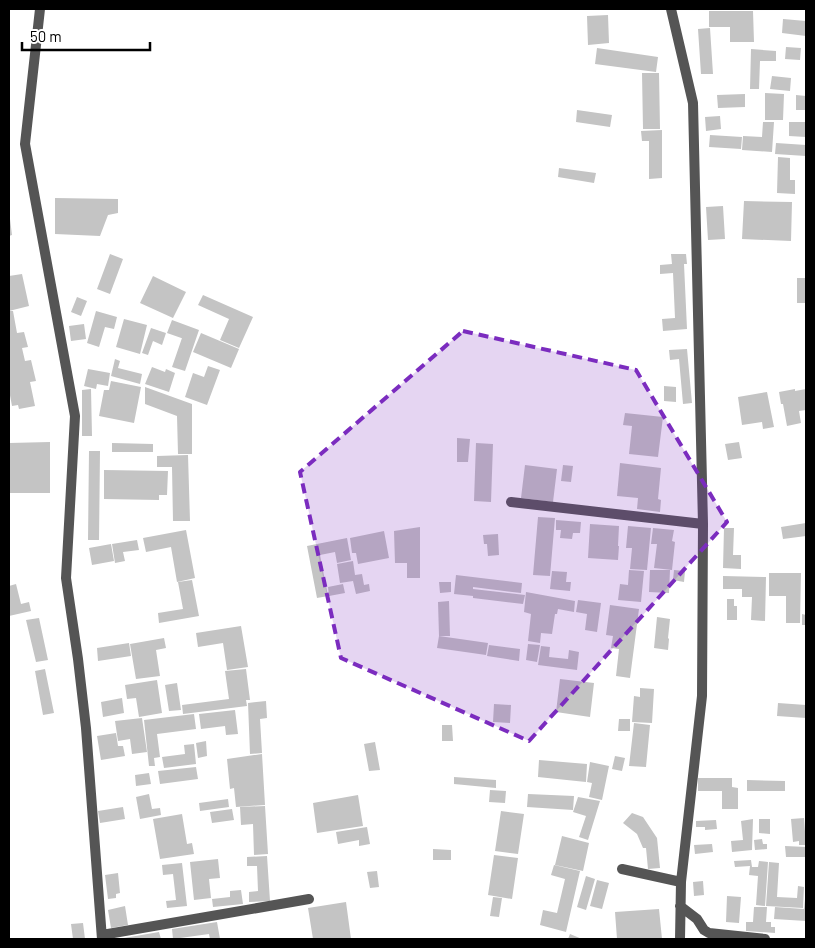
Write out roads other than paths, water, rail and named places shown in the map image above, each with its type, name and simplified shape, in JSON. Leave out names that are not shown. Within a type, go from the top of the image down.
[{"type":"street","points":[[40,9],[25,144],[75,416],[66,578],[86,728],[102,937],[308,899]]},
{"type":"street","points":[[671,9],[693,103],[703,524],[702,696],[681,882],[680,939]]},
{"type":"street","points":[[511,502],[703,524]]},
{"type":"street","points":[[622,869],[681,882]]},
{"type":"street","points":[[680,906],[697,919],[704,930],[709,933],[765,939]]}]
